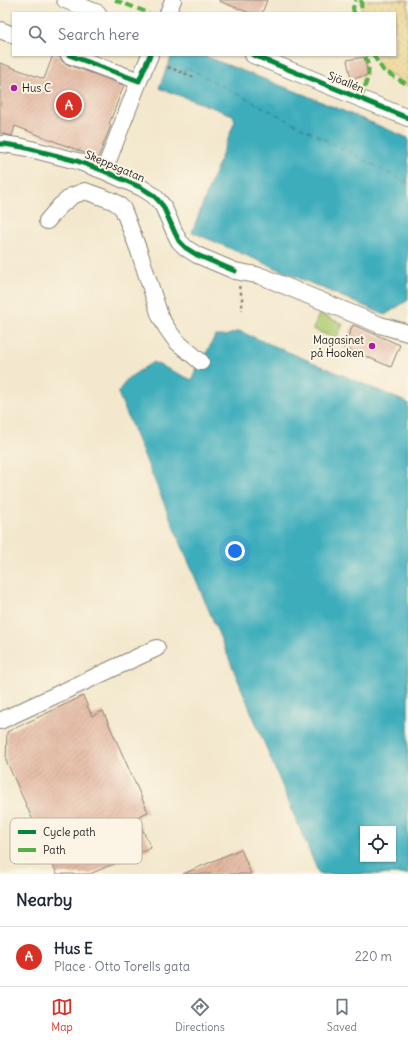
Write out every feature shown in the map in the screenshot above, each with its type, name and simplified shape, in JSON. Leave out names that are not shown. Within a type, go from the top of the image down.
[{"type":"street","points":[[65,0],[95,12]]},
{"type":"street","points":[[168,12],[173,0]]},
{"type":"street","points":[[0,30],[12,34]]},
{"type":"street","points":[[72,56],[139,81]]},
{"type":"street","points":[[104,171],[150,56]]},
{"type":"street","name":"Sjöallén","points":[[255,56],[408,118]]},
{"type":"street","name":"Skeppsgatan","points":[[0,144],[23,147],[77,161],[142,188],[153,195],[163,206],[174,233],[179,241],[186,248],[197,255],[235,271],[261,276],[380,325],[408,334]]},
{"type":"street","points":[[47,221],[60,206],[72,196],[84,191],[113,201],[123,209],[140,251],[160,316],[166,328],[176,340],[201,362]]},
{"type":"street","points":[[0,722],[157,648]]},
{"type":"path","points":[[168,67],[196,78]]},
{"type":"path","points":[[235,271],[242,297],[242,310]]},
{"type":"sand","points":[[361,0],[408,0],[408,86],[383,70],[374,56],[396,56],[396,12],[362,12]]},
{"type":"green space","points":[[319,314],[343,324],[336,339],[313,329]]},
{"type":"water","points":[[172,56],[205,56],[305,95],[408,138],[408,300],[385,315],[192,232],[235,121],[233,115],[159,88]]},
{"type":"water","points":[[239,331],[408,403],[408,874],[319,874],[118,393],[127,379],[153,362],[192,380],[197,366],[205,356],[215,336],[225,336]]},
{"type":"building","points":[[267,0],[262,12],[247,12],[219,1]]},
{"type":"building","points":[[53,56],[56,56],[60,57],[66,64],[124,85],[98,158],[15,126],[12,136],[0,133],[0,63],[44,79]]},
{"type":"building","points":[[364,57],[368,75],[351,79],[347,60]]},
{"type":"building","name":"Magasinet på Hooken","points":[[353,325],[400,345],[391,367],[343,347]]},
{"type":"building","points":[[83,696],[92,716],[103,711],[148,812],[137,818],[32,818],[6,760],[7,732]]},
{"type":"building","points":[[142,828],[151,848],[142,852]]},
{"type":"building","points":[[241,849],[251,874],[183,874]]},
{"type":"building","points":[[53,864],[113,864],[90,874],[57,874]]},
{"type":"ferry route","points":[[183,73],[186,67],[408,183]]},
{"type":"marked path","points":[[115,0],[146,12]]},
{"type":"marked path","points":[[354,12],[353,8],[356,0]]},
{"type":"marked path","points":[[361,0],[362,12]]},
{"type":"marked path","points":[[361,99],[369,68],[365,56]]},
{"type":"marked path","points":[[374,56],[383,70],[408,85]]},
{"type":"cycle path","points":[[72,56],[139,81],[150,56]]},
{"type":"cycle path","points":[[255,56],[408,118]]},
{"type":"cycle path","points":[[0,144],[23,147],[77,161],[142,188],[153,195],[163,206],[179,241],[186,248],[197,255],[235,271]]},
{"type":"place","name":"Hus C","points":[[14,88]]},
{"type":"place","name":"Hus E","points":[[69,105]]},
{"type":"place","name":"Magasinet på Hooken","points":[[372,346]]}]
